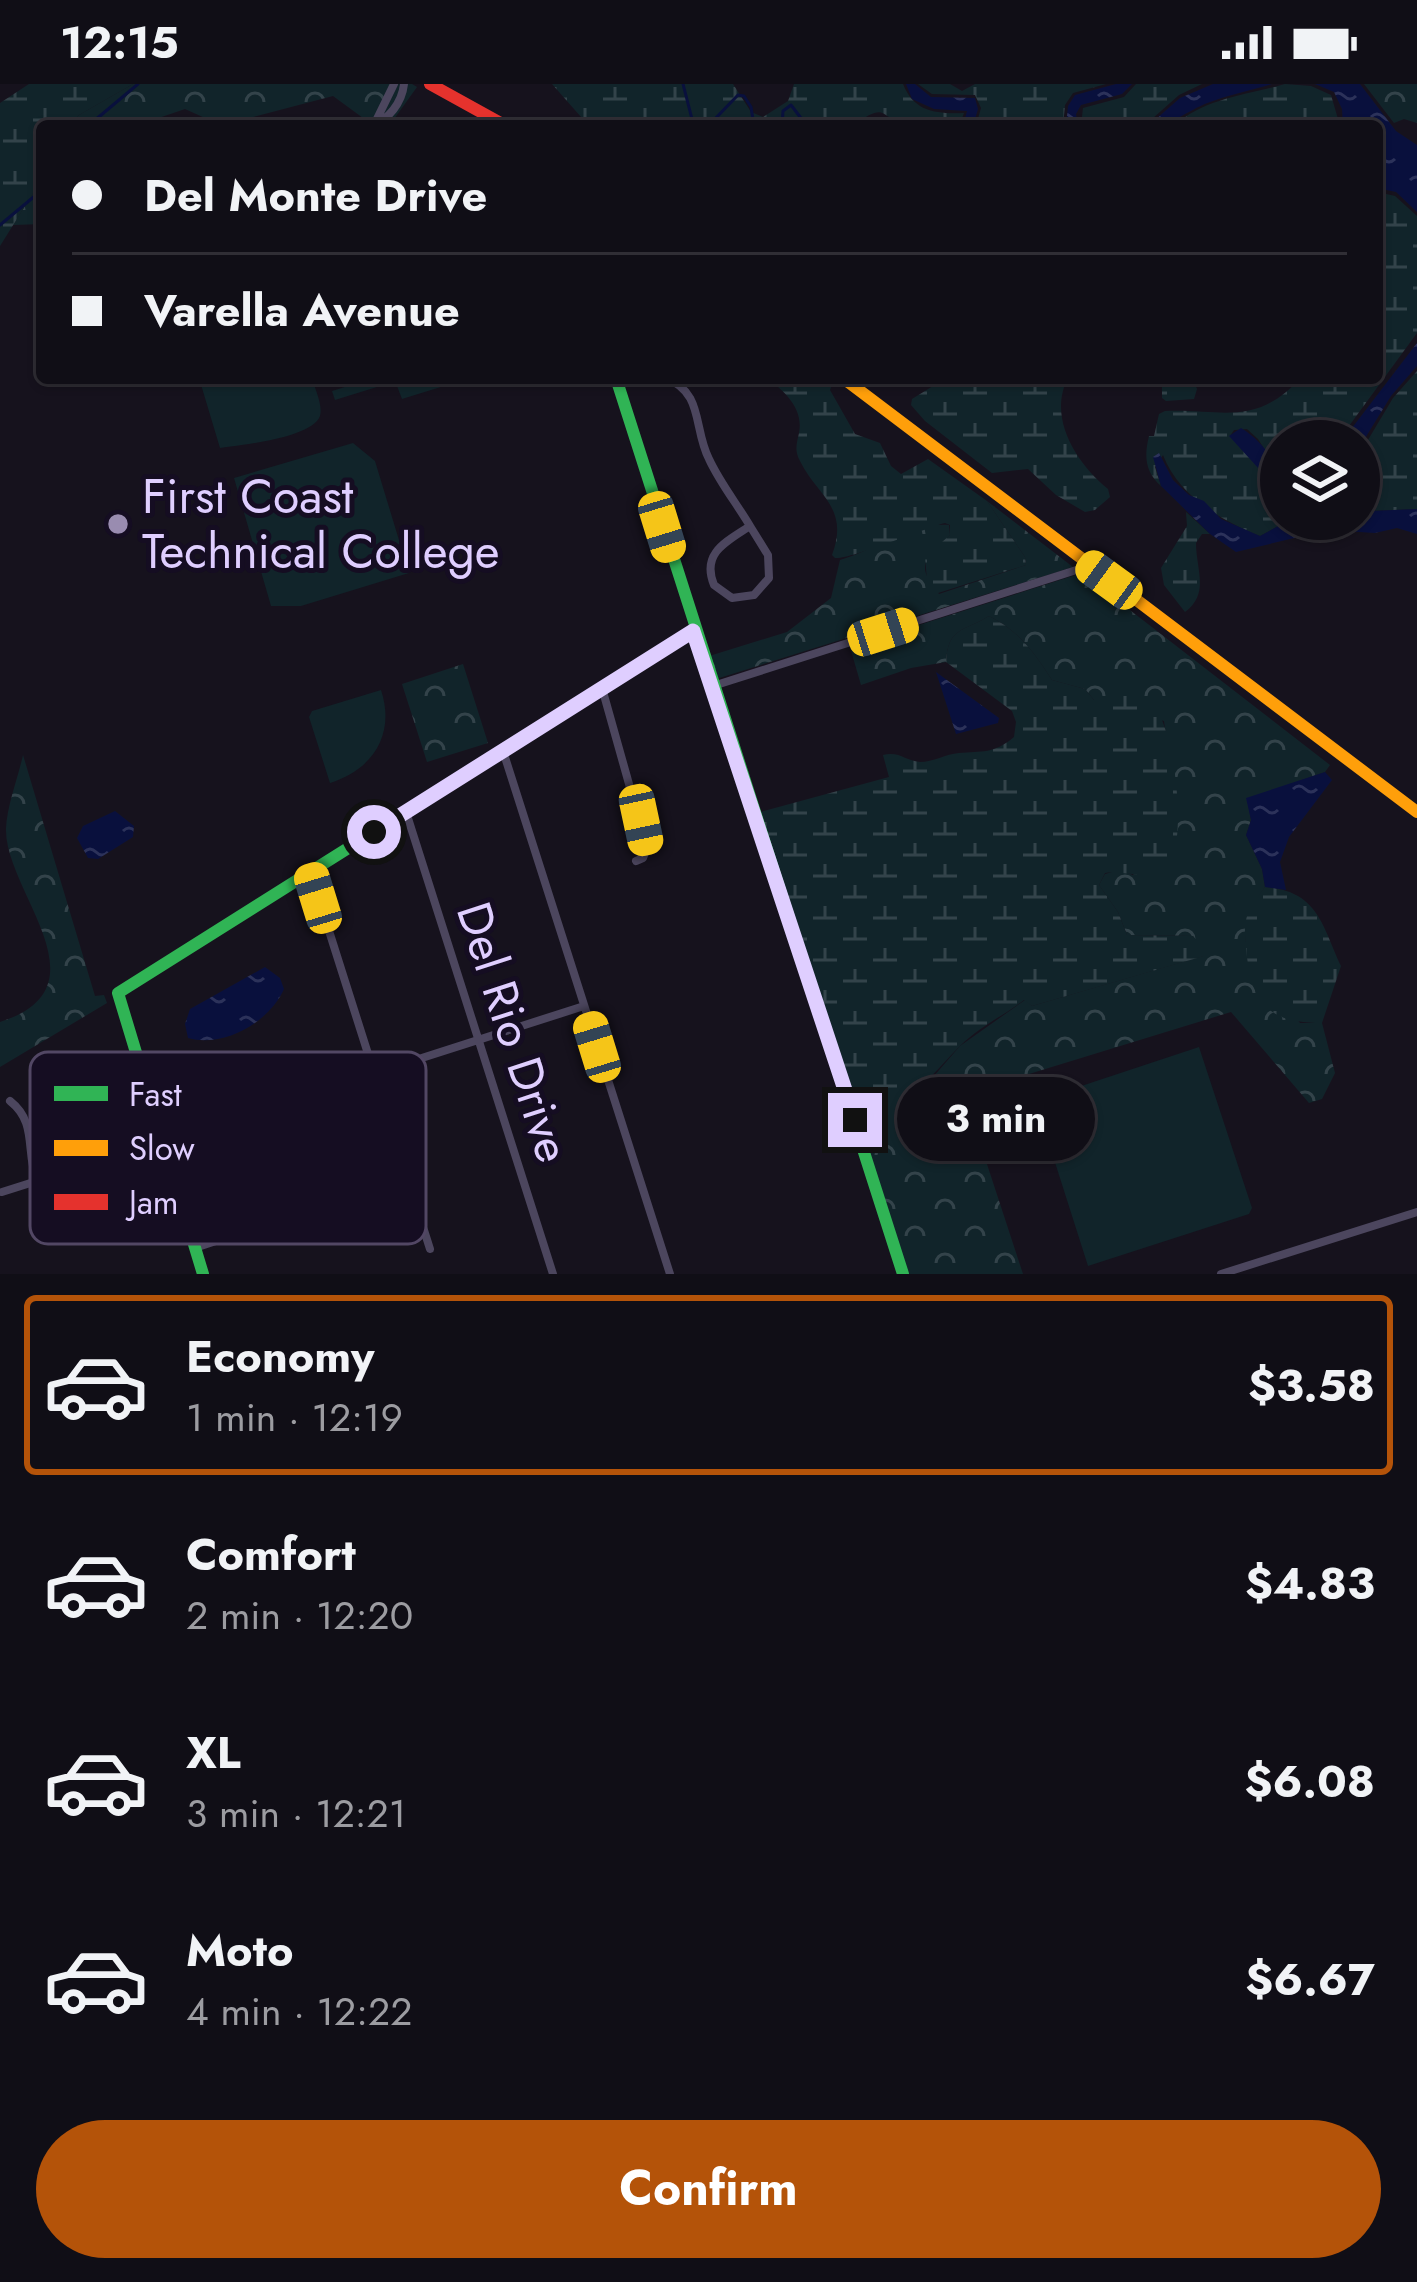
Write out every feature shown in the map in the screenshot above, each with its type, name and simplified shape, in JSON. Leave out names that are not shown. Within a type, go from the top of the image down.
[{"type":"street","points":[[376,120],[394,84]]},
{"type":"street","points":[[383,120],[395,107],[404,84]]},
{"type":"street","points":[[430,84],[495,120]]},
{"type":"street","points":[[618,384],[693,631],[759,821],[903,1274]]},
{"type":"street","points":[[678,384],[694,401],[709,460],[750,526],[768,555],[770,571],[760,590],[746,598],[732,598],[714,586],[710,563],[716,550],[750,526]]},
{"type":"street","points":[[851,384],[1417,812]]},
{"type":"street","points":[[711,687],[1089,566]]},
{"type":"street","points":[[137,1052],[118,993],[693,631]]},
{"type":"street","points":[[602,688],[644,834],[646,853],[636,862]]},
{"type":"street","points":[[503,751],[670,1274]]},
{"type":"street","name":"Del Rio Drive","points":[[406,812],[553,1274]]},
{"type":"street","points":[[310,872],[368,1052]]},
{"type":"street","points":[[426,1057],[584,1006]]},
{"type":"street","points":[[10,1101],[28,1124],[30,1149]]},
{"type":"street","points":[[1221,1274],[1417,1212]]},
{"type":"street","points":[[426,1237],[430,1249]]},
{"type":"street","points":[[194,1244],[203,1274]]},
{"type":"street","points":[[195,1248],[207,1244]]},
{"type":"green space","points":[[29,84],[133,84],[74,120],[36,120],[36,189],[0,246],[0,103]]},
{"type":"green space","points":[[133,84],[417,87],[393,120],[366,120],[333,96],[242,120],[206,120],[185,109],[153,120],[74,120]]},
{"type":"green space","points":[[552,84],[733,84],[751,112],[763,117],[788,101],[794,84],[903,84],[920,106],[964,113],[961,120],[894,120],[877,112],[862,120],[584,120]]},
{"type":"green space","points":[[918,84],[950,84],[962,91],[975,84],[1106,84],[1073,93],[1064,120],[978,120],[981,108],[975,95],[932,94]]},
{"type":"green space","points":[[1136,84],[1202,84],[1179,95],[1151,120],[1082,120],[1083,108],[1124,97]]},
{"type":"green space","points":[[1285,84],[1311,86],[1331,95],[1338,120],[1182,120],[1212,103]]},
{"type":"green space","points":[[1364,84],[1417,84],[1417,123],[1404,119],[1394,123]]},
{"type":"green space","points":[[36,189],[36,224],[13,225]]},
{"type":"green space","points":[[1383,193],[1395,196],[1417,216],[1417,333],[1383,379]]},
{"type":"green space","points":[[1417,371],[1417,509],[1380,511],[1380,420]]},
{"type":"green space","points":[[201,384],[314,384],[320,416],[314,424],[290,435],[220,448]]},
{"type":"green space","points":[[387,384],[335,400],[332,391]]},
{"type":"green space","points":[[404,384],[451,384],[402,399],[397,386]]},
{"type":"green space","points":[[774,384],[832,384],[830,390],[855,434],[880,443],[891,466],[901,474],[928,459],[987,501],[1026,565],[935,594],[927,580],[925,557],[950,535],[950,525],[945,523],[835,558],[834,513],[797,453],[800,424],[786,395]]},
{"type":"green space","points":[[1066,384],[1061,409],[1068,439],[1110,497],[1085,512],[1056,495],[1028,469],[992,473],[911,405],[912,399],[933,386]]},
{"type":"green space","points":[[1158,384],[1195,384],[1197,389],[1194,399],[1166,401]]},
{"type":"green space","points":[[1294,384],[1380,384],[1353,420],[1260,420],[1260,442],[1247,429],[1234,430],[1230,436],[1260,470],[1260,536],[1202,505],[1179,483],[1163,455],[1155,467],[1161,486],[1156,481],[1147,463],[1147,450],[1159,414],[1238,412],[1269,404]]},
{"type":"green space","points":[[353,443],[375,461],[409,573],[301,606],[271,606],[234,478]]},
{"type":"green space","points":[[987,501],[1073,567],[713,680],[706,657],[787,632],[831,598],[840,560],[908,532],[949,525],[950,535],[925,568],[939,594],[1026,565]]},
{"type":"green space","points":[[1186,512],[1210,534],[1202,534],[1196,543],[1199,589],[1185,612],[1164,585],[1161,568],[1187,526]]},
{"type":"green space","points":[[1082,573],[1330,765],[1325,772],[1247,799],[1251,820],[1246,835],[1265,887],[1252,908],[1246,943],[1261,974],[1300,1023],[1322,1023],[1335,1073],[1322,1099],[1309,1103],[1231,1012],[964,1094],[1023,1274],[907,1274],[857,1113],[927,1084],[960,1046],[1025,1000],[1032,1006],[1203,956],[1193,936],[1127,935],[1099,885],[1105,874],[1120,870],[1133,875],[1177,815],[1164,721],[1094,700],[1085,689],[1052,680],[1025,643],[989,616],[954,636],[946,662],[861,685],[850,647]]},
{"type":"green space","points":[[989,616],[1025,643],[1052,680],[1085,689],[1094,700],[1135,693],[1148,698],[1157,709],[1176,780],[1174,853],[1162,871],[1105,873],[1099,885],[1127,935],[1193,936],[1205,949],[1204,956],[1032,1006],[1024,1000],[967,1039],[904,1099],[857,1113],[760,812],[889,777],[883,755],[925,762],[994,749],[1014,737],[1012,711],[946,662],[954,636]]},
{"type":"green space","points":[[463,664],[488,743],[427,762],[402,684]]},
{"type":"green space","points":[[381,690],[385,722],[377,748],[358,769],[330,783],[309,717],[312,711]]},
{"type":"green space","points":[[23,755],[95,996],[104,995],[107,1003],[0,1067],[0,1022],[32,1006],[47,986],[50,962],[10,854],[6,829]]},
{"type":"green space","points":[[1265,887],[1297,895],[1307,903],[1323,924],[1341,966],[1322,1023],[1277,1015],[1254,988],[1245,927]]},
{"type":"green space","points":[[1199,1047],[1252,1208],[1249,1214],[1088,1266],[1037,1106],[1042,1099]]},
{"type":"water","points":[[906,84],[915,84],[931,97],[975,98],[978,109],[975,120],[965,120],[967,111],[934,109],[912,99]]},
{"type":"water","points":[[1132,84],[1122,94],[1081,105],[1077,120],[1067,120],[1075,95]]},
{"type":"water","points":[[1213,84],[1272,84],[1205,104],[1171,120],[1155,120],[1180,98]]},
{"type":"water","points":[[1315,84],[1360,84],[1396,131],[1417,145],[1417,212],[1396,192],[1383,189],[1383,120],[1343,120],[1334,92]]},
{"type":"water","points":[[1417,343],[1417,366],[1376,420],[1358,420]]},
{"type":"water","points":[[1241,428],[1257,440],[1260,470],[1229,436]]},
{"type":"water","points":[[1159,453],[1173,480],[1221,519],[1260,540],[1286,540],[1236,552],[1210,534],[1161,486],[1153,457]]},
{"type":"water","points":[[1417,509],[1417,534],[1397,528],[1380,532],[1380,511]]},
{"type":"water","points":[[936,672],[999,718],[998,723],[956,734]]},
{"type":"water","points":[[1325,772],[1332,780],[1289,837],[1280,862],[1286,890],[1265,887],[1246,835],[1251,820],[1246,798]]},
{"type":"water","points":[[115,811],[134,826],[133,837],[98,859],[88,858],[77,838],[83,826]]},
{"type":"water","points":[[265,967],[280,978],[284,989],[268,1012],[230,1036],[188,1038],[185,1024],[190,1009]]},
{"type":"waterway","points":[[95,120],[138,84]]},
{"type":"waterway","points":[[683,84],[692,120]]},
{"type":"waterway","points":[[714,120],[738,95],[751,107],[753,120]]},
{"type":"waterway","points":[[782,120],[783,111],[791,105],[802,120]]},
{"type":"waterway","points":[[0,225],[36,195]]},
{"type":"traffic: fast","points":[[618,384],[903,1274]]},
{"type":"traffic: fast","points":[[136,1052],[118,993],[693,631]]},
{"type":"traffic: fast","points":[[194,1244],[203,1274]]},
{"type":"traffic: slow","points":[[851,384],[1417,812]]},
{"type":"traffic: jam","points":[[430,84],[495,120]]},
{"type":"place","name":"First Coast Technical College","points":[[118,524]]},
{"type":"route","points":[[374,832],[693,631],[855,1120]]}]
